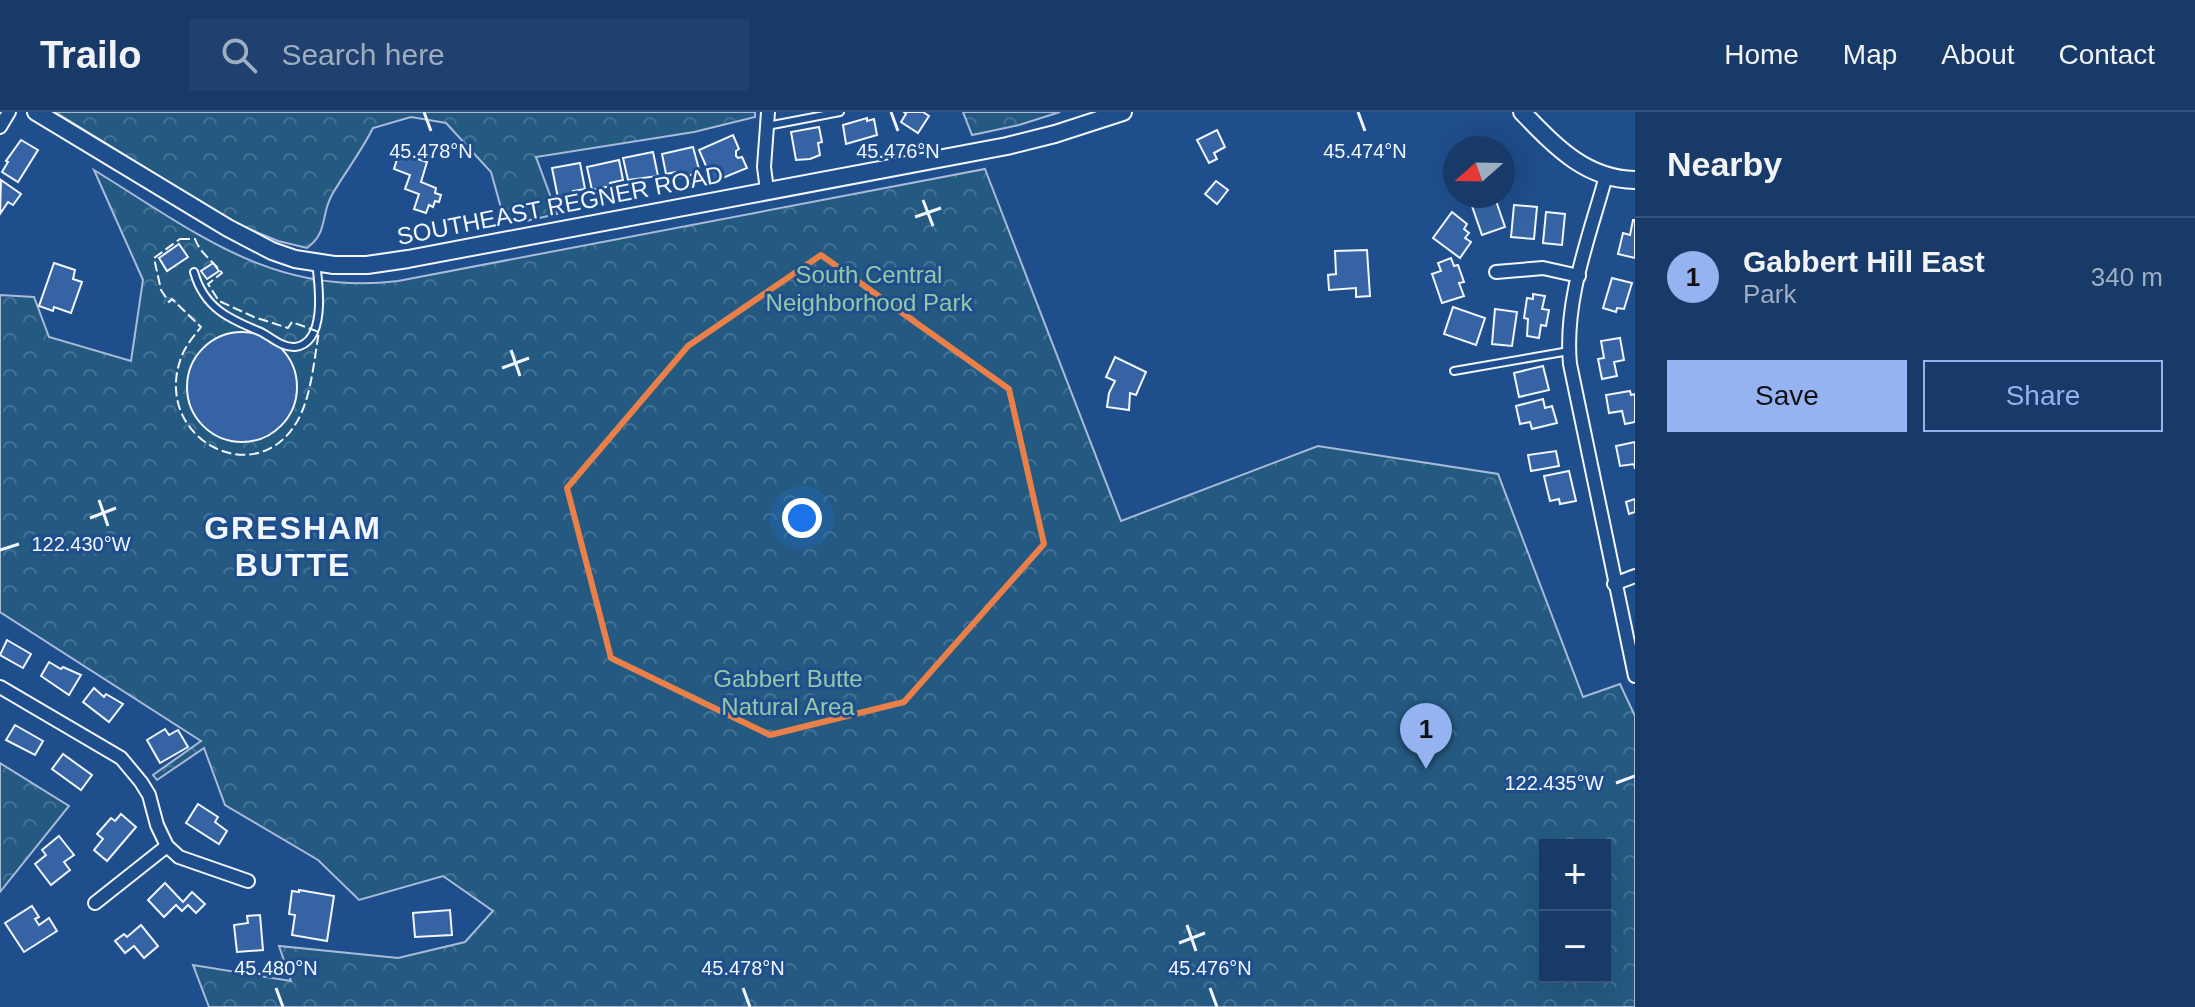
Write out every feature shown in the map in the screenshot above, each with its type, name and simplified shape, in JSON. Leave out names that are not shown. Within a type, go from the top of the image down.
[{"type":"street","points":[[0,127],[9,112]]},
{"type":"street","name":"SOUTHEAST REGNER ROAD","points":[[36,112],[252,242],[295,259],[353,265],[408,259],[1007,146],[1123,112]]},
{"type":"street","points":[[767,190],[764,167],[768,112]]},
{"type":"street","points":[[1522,112],[1570,159],[1606,176],[1635,180]]},
{"type":"street","points":[[1606,176],[1569,321],[1569,351],[1635,676]]},
{"type":"street","points":[[1496,272],[1543,268],[1579,276]]},
{"type":"street","points":[[1614,584],[1635,576]]},
{"type":"street","points":[[0,687],[121,758],[143,784],[167,846],[179,857],[248,881]]},
{"type":"street","points":[[95,903],[167,846]]},
{"type":"lane","points":[[767,126],[840,112]]},
{"type":"lane","points":[[194,272],[198,284],[228,320],[285,346],[295,347],[310,339],[316,327],[319,297],[316,263]]},
{"type":"lane","points":[[1454,371],[1569,351]]},
{"type":"highlighted area","points":[[821,255],[1009,389],[1044,544],[904,702],[770,735],[611,658],[567,488],[688,346]]},
{"type":"green space","points":[[55,112],[755,112],[755,117],[694,132],[536,157],[557,214],[517,223],[503,215],[491,172],[446,123],[411,117],[373,128],[329,201],[319,236],[307,248],[278,241],[237,224]]},
{"type":"green space","points":[[963,112],[1060,112],[972,135]]},
{"type":"green space","name":"Gabbert Butte Natural Area","points":[[985,169],[1121,521],[1318,446],[1498,474],[1583,697],[1620,684],[1635,716],[1635,1007],[209,1007],[193,965],[291,981],[279,946],[398,958],[465,942],[493,911],[443,876],[359,900],[318,860],[225,805],[204,748],[157,780],[153,775],[201,741],[0,612],[0,295],[34,297],[49,337],[131,361],[143,280],[94,170],[201,236],[237,254],[273,269],[312,279],[353,283],[398,281]]},
{"type":"green space","points":[[0,763],[69,806],[0,892]]},
{"type":"building","points":[[904,112],[923,112],[929,116],[918,133],[901,122],[906,114]]},
{"type":"building","points":[[867,118],[867,121],[874,119],[877,135],[846,144],[843,125]]},
{"type":"building","points":[[819,127],[822,142],[818,143],[820,155],[796,160],[791,132]]},
{"type":"building","points":[[1217,130],[1225,147],[1214,153],[1217,159],[1209,163],[1197,140]]},
{"type":"building","points":[[733,135],[739,149],[736,156],[742,157],[747,168],[713,182],[699,150]]},
{"type":"building","points":[[21,140],[38,150],[18,182],[2,172]]},
{"type":"building","points":[[693,147],[700,173],[677,178],[676,172],[666,174],[662,154]]},
{"type":"building","points":[[653,152],[658,176],[628,180],[623,158]]},
{"type":"building","points":[[399,153],[427,162],[421,182],[436,188],[435,193],[441,195],[439,202],[435,201],[433,207],[429,205],[426,213],[414,209],[419,194],[405,189],[410,175],[394,169]]},
{"type":"building","points":[[619,160],[623,180],[592,190],[587,167]]},
{"type":"building","points":[[580,163],[585,189],[558,198],[552,168]]},
{"type":"building","points":[[1,180],[21,194],[13,205],[8,202],[0,214]]},
{"type":"building","points":[[1216,181],[1228,190],[1217,204],[1205,194]]},
{"type":"building","points":[[1515,205],[1537,207],[1534,239],[1511,237]]},
{"type":"building","points":[[1473,208],[1498,208],[1505,227],[1482,235]]},
{"type":"building","points":[[1452,212],[1467,224],[1464,229],[1469,233],[1465,238],[1471,242],[1460,258],[1433,238]]},
{"type":"building","points":[[1546,212],[1565,214],[1562,245],[1543,243]]},
{"type":"building","points":[[1633,220],[1635,258],[1618,254],[1623,233],[1630,235]]},
{"type":"building","points":[[179,244],[188,257],[167,271],[159,258]]},
{"type":"building","points":[[1367,250],[1370,296],[1356,297],[1356,288],[1329,290],[1328,275],[1336,274],[1335,251]]},
{"type":"building","points":[[1451,258],[1454,266],[1458,265],[1464,282],[1459,283],[1464,296],[1442,303],[1432,274],[1441,271],[1438,263]]},
{"type":"building","points":[[54,263],[75,270],[73,279],[82,282],[71,313],[39,306]]},
{"type":"building","points":[[213,263],[219,271],[207,279],[201,271]]},
{"type":"building","points":[[1612,278],[1632,283],[1624,309],[1617,308],[1616,312],[1603,308]]},
{"type":"building","points":[[1533,294],[1545,296],[1542,309],[1549,310],[1546,326],[1541,325],[1539,338],[1527,336],[1528,319],[1524,318],[1527,298],[1533,299]]},
{"type":"building","points":[[1453,307],[1485,318],[1476,345],[1444,334]]},
{"type":"building","points":[[1495,309],[1517,312],[1512,346],[1492,344]]},
{"type":"building","points":[[242,332],[263,336],[281,348],[293,366],[297,387],[293,408],[281,426],[263,438],[242,442],[221,438],[203,426],[191,408],[187,387],[191,366],[203,348],[221,336]]},
{"type":"building","points":[[1620,338],[1624,360],[1614,362],[1617,376],[1602,379],[1598,359],[1604,358],[1601,341]]},
{"type":"building","points":[[1115,357],[1146,372],[1136,395],[1130,393],[1129,410],[1107,407],[1115,381],[1106,377]]},
{"type":"building","points":[[1543,366],[1549,390],[1519,397],[1514,373]]},
{"type":"building","points":[[1630,391],[1631,395],[1635,394],[1635,422],[1625,424],[1622,411],[1609,413],[1606,395]]},
{"type":"building","points":[[1543,399],[1545,408],[1552,406],[1557,423],[1532,429],[1530,422],[1520,424],[1516,406]]},
{"type":"building","points":[[1635,442],[1635,469],[1634,464],[1620,466],[1616,446]]},
{"type":"building","points":[[1556,451],[1559,466],[1531,471],[1528,455]]},
{"type":"building","points":[[1569,471],[1576,501],[1560,504],[1559,499],[1550,501],[1544,476]]},
{"type":"building","points":[[1635,499],[1635,512],[1629,514],[1626,502]]},
{"type":"building","points":[[7,640],[31,654],[23,668],[0,655]]},
{"type":"building","points":[[49,662],[81,675],[69,695],[41,676]]},
{"type":"building","points":[[94,688],[104,697],[106,694],[123,704],[109,722],[83,702]]},
{"type":"building","points":[[15,725],[43,741],[35,755],[6,740]]},
{"type":"building","points":[[165,729],[169,735],[178,730],[188,747],[160,763],[147,740]]},
{"type":"building","points":[[63,754],[92,775],[81,790],[52,769]]},
{"type":"building","points":[[198,804],[218,817],[215,822],[227,831],[219,844],[186,823]]},
{"type":"building","points":[[121,814],[136,827],[107,861],[94,850],[103,839],[97,834],[111,818],[115,821]]},
{"type":"building","points":[[59,836],[74,855],[64,862],[70,870],[51,885],[35,864],[46,855],[42,850]]},
{"type":"building","points":[[165,883],[183,902],[192,892],[205,904],[196,913],[188,905],[182,911],[176,905],[164,917],[148,900]]},
{"type":"building","points":[[292,891],[334,896],[327,941],[292,935],[295,915],[289,914]]},
{"type":"building","points":[[32,906],[39,917],[35,919],[39,925],[49,918],[57,931],[24,952],[5,923]]},
{"type":"building","points":[[450,910],[452,935],[415,937],[413,913]]},
{"type":"building","points":[[260,915],[263,950],[237,952],[234,925],[248,923],[247,916]]},
{"type":"building","points":[[141,925],[158,946],[144,958],[134,946],[125,953],[115,941],[124,934],[127,937]]},
{"type":"fence","points":[[180,239],[195,239],[222,273],[208,284],[219,301],[288,328],[292,322],[319,332],[310,386],[300,416],[282,440],[261,452],[237,454],[215,448],[195,433],[181,413],[176,387],[181,358],[201,327],[172,299],[169,302],[161,290],[154,258],[180,239]]},
{"type":"place","name":"Gabbert Hill East","points":[[1426,769]]},
{"type":"district","name":"GRESHAM BUTTE","points":[[293,546]]},
{"type":"park label","name":"South Central Neighborhood Park","points":[[869,288]]}]
